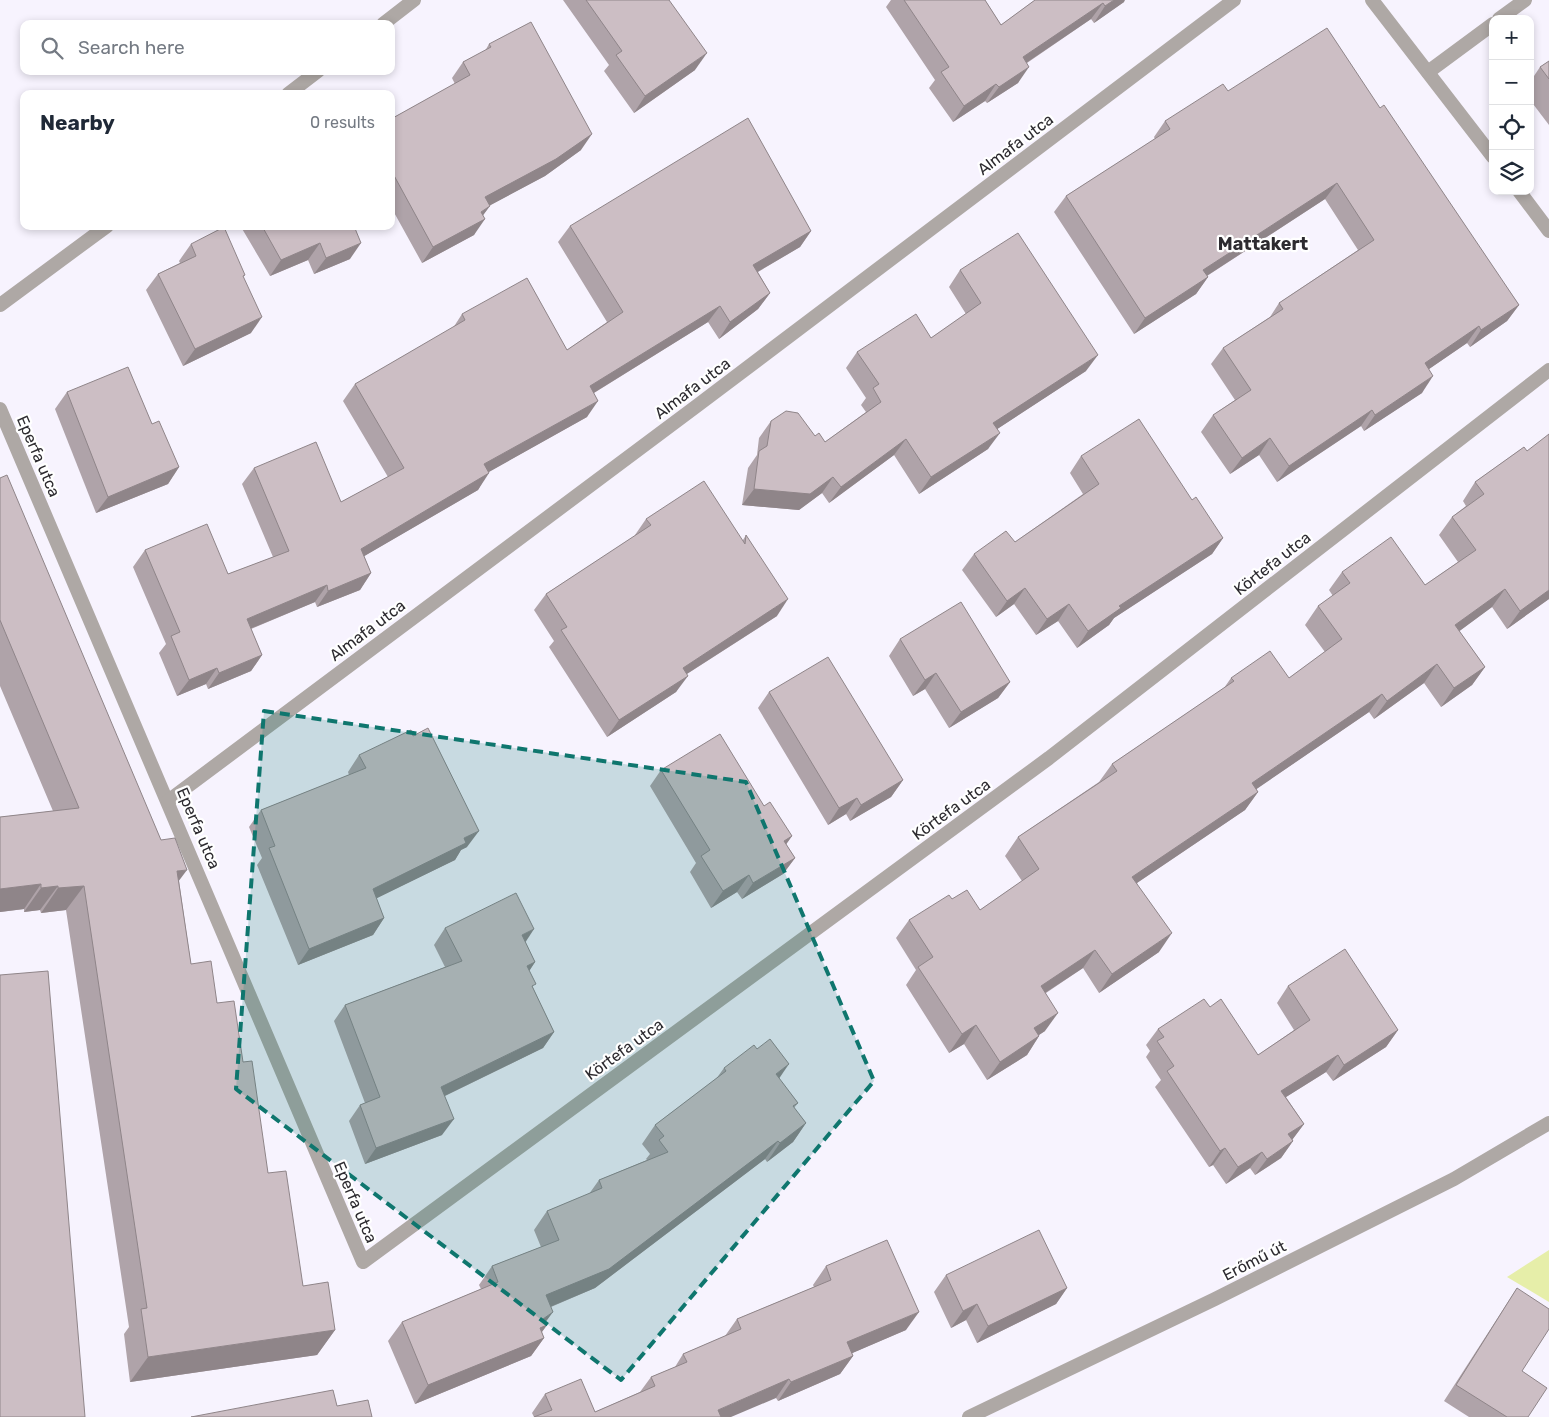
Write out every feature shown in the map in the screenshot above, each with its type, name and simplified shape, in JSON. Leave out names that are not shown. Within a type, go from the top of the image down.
[{"type":"street","points":[[388,20],[414,0]]},
{"type":"street","name":"Almafa utca","points":[[168,800],[698,406],[1234,0]]},
{"type":"street","points":[[1372,0],[1489,152]]},
{"type":"street","points":[[1505,15],[1524,0]]},
{"type":"street","points":[[1428,72],[1489,27]]},
{"type":"street","points":[[293,90],[313,75]]},
{"type":"street","points":[[1522,195],[1549,231]]},
{"type":"street","points":[[0,305],[102,230]]},
{"type":"street","name":"Körtefa utca","points":[[363,1262],[1049,758],[1549,370]]},
{"type":"street","name":"Eperfa utca","points":[[0,409],[363,1262]]},
{"type":"street","name":"Erőmű út","points":[[969,1417],[1216,1299],[1446,1183],[1549,1122]]},
{"type":"highlighted area","points":[[264,711],[746,782],[874,1081],[621,1380],[236,1089]]},
{"type":"green space","points":[[1549,1250],[1549,1302],[1507,1277]]},
{"type":"building","points":[[586,0],[669,0],[707,53],[645,96],[616,55],[622,51]]},
{"type":"building","points":[[904,0],[985,0],[1001,25],[1035,0],[1114,0],[1105,6],[1103,3],[1023,57],[1029,67],[999,87],[996,84],[964,106],[941,72],[949,67]]},
{"type":"building","points":[[531,22],[592,134],[556,159],[485,197],[490,206],[481,212],[485,219],[433,247],[395,177],[395,117],[470,75],[463,62],[491,47],[489,44]]},
{"type":"building","points":[[1327,28],[1380,108],[1384,105],[1519,305],[1481,330],[1479,326],[1425,363],[1433,376],[1375,415],[1372,410],[1289,466],[1270,438],[1242,458],[1213,415],[1251,390],[1223,348],[1283,309],[1279,303],[1374,240],[1337,183],[1203,270],[1208,277],[1145,318],[1066,196],[1170,129],[1165,121],[1223,84],[1228,91]]},
{"type":"building","points":[[1549,61],[1549,79],[1540,67]]},
{"type":"building","points":[[748,118],[811,231],[753,265],[770,293],[730,322],[720,306],[590,386],[598,401],[484,464],[489,473],[361,549],[371,573],[328,591],[327,585],[247,619],[262,655],[219,673],[217,668],[189,680],[171,636],[180,632],[145,550],[207,524],[228,574],[289,551],[254,468],[316,442],[341,502],[404,468],[355,384],[465,320],[462,314],[527,278],[567,350],[623,312],[570,226]]},
{"type":"building","points":[[218,230],[225,230],[245,275],[243,276],[262,317],[195,349],[158,274],[196,256],[191,244]]},
{"type":"building","points":[[264,230],[356,230],[361,243],[326,258],[320,243],[281,260]]},
{"type":"building","points":[[1018,233],[1098,355],[993,423],[1000,433],[931,477],[906,439],[841,487],[833,477],[810,494],[754,489],[759,451],[767,446],[771,421],[786,411],[798,413],[815,436],[819,433],[825,442],[881,402],[873,388],[879,384],[857,352],[916,314],[931,338],[981,303],[960,270]]},
{"type":"building","points":[[128,367],[152,424],[159,421],[179,467],[108,497],[67,392]]},
{"type":"building","points":[[1139,419],[1192,500],[1196,497],[1223,538],[1119,606],[1121,608],[1088,631],[1069,604],[1047,619],[1025,588],[1007,601],[974,554],[1006,531],[1015,542],[1099,484],[1081,456]]},
{"type":"building","points":[[1549,434],[1549,590],[1520,611],[1505,589],[1455,625],[1485,667],[1454,688],[1437,664],[1387,701],[1382,694],[1252,783],[1258,792],[1132,877],[1172,933],[1112,974],[1095,950],[1041,986],[1058,1013],[1034,1028],[1039,1036],[1000,1062],[976,1025],[962,1034],[918,967],[933,957],[909,920],[949,895],[952,899],[967,890],[980,910],[1039,869],[1018,837],[1117,771],[1112,764],[1234,681],[1231,678],[1270,651],[1289,678],[1342,639],[1318,606],[1350,583],[1342,572],[1391,537],[1425,585],[1476,550],[1452,517],[1484,494],[1475,482],[1524,447],[1527,451]]},
{"type":"building","points":[[7,475],[161,840],[175,838],[187,870],[177,871],[191,964],[211,961],[217,1003],[234,1001],[243,1062],[252,1061],[268,1173],[286,1171],[303,1286],[328,1282],[335,1330],[148,1357],[141,1309],[147,1308],[84,886],[41,888],[41,884],[0,889],[0,817],[79,808],[0,620],[0,478]]},
{"type":"building","points":[[704,481],[745,544],[746,535],[788,599],[683,668],[688,676],[619,720],[561,630],[567,627],[546,594],[651,525],[646,519]]},
{"type":"building","points":[[961,602],[1010,682],[961,712],[936,673],[925,680],[900,639]]},
{"type":"building","points":[[828,657],[903,780],[861,805],[857,798],[839,808],[769,692]]},
{"type":"building","points":[[428,728],[479,831],[464,838],[466,843],[373,889],[384,918],[309,949],[269,848],[275,846],[261,810],[366,768],[359,755],[411,730],[413,736]]},
{"type":"building","points":[[720,734],[764,806],[770,802],[792,836],[784,841],[795,858],[753,883],[749,875],[723,891],[701,856],[710,850],[661,770]]},
{"type":"building","points":[[516,893],[534,929],[522,935],[535,962],[527,966],[536,984],[532,986],[554,1032],[441,1087],[454,1119],[376,1148],[360,1105],[380,1097],[345,1005],[462,961],[445,928]]},
{"type":"building","points":[[1345,949],[1398,1030],[1344,1065],[1338,1055],[1281,1091],[1304,1124],[1288,1134],[1293,1141],[1267,1159],[1262,1152],[1238,1167],[1225,1148],[1220,1151],[1167,1071],[1174,1066],[1157,1041],[1164,1037],[1158,1029],[1204,999],[1210,1007],[1221,999],[1258,1055],[1310,1020],[1288,986]]},
{"type":"building","points":[[48,971],[85,1417],[0,1417],[0,975]]},
{"type":"building","points":[[770,1039],[789,1064],[776,1074],[798,1103],[793,1106],[806,1123],[780,1143],[778,1141],[609,1269],[546,1295],[553,1312],[543,1319],[547,1325],[540,1328],[544,1338],[428,1385],[402,1322],[498,1282],[492,1266],[559,1240],[547,1211],[602,1188],[599,1180],[668,1152],[659,1140],[664,1136],[655,1125],[726,1071],[724,1068],[754,1045],[757,1049]]},
{"type":"building","points":[[1039,1230],[1067,1288],[988,1326],[977,1304],[963,1311],[946,1275]]},
{"type":"building","points":[[887,1240],[919,1312],[847,1342],[853,1356],[791,1382],[789,1379],[718,1410],[721,1417],[534,1417],[552,1410],[545,1394],[581,1379],[595,1412],[655,1386],[651,1377],[687,1362],[683,1354],[741,1329],[737,1319],[831,1280],[826,1266]]},
{"type":"building","points":[[1517,1288],[1549,1309],[1549,1329],[1522,1371],[1547,1388],[1528,1417],[1507,1417],[1456,1385]]},
{"type":"building","points":[[333,1390],[337,1406],[368,1400],[372,1417],[191,1417]]},
{"type":"district","name":"Mattakert","points":[[1263,244]]}]
